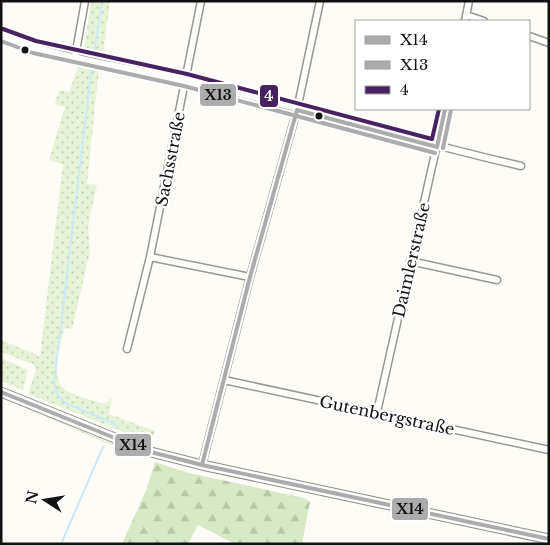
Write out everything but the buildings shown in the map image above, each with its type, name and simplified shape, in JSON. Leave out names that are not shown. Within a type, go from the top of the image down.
[{"type":"street","points":[[75,57],[85,1]]},
{"type":"street","name":"Sachsstraße","points":[[127,350],[150,257],[201,1]]},
{"type":"street","points":[[202,465],[250,277],[297,110],[320,1]]},
{"type":"street","points":[[469,1],[465,18],[478,20]]},
{"type":"street","points":[[2,36],[75,57],[185,80],[436,147],[521,166]]},
{"type":"street","points":[[530,36],[549,43]]},
{"type":"street","name":"Daimlerstraße","points":[[377,412],[445,110]]},
{"type":"street","points":[[150,257],[250,277]]},
{"type":"street","points":[[410,261],[497,280]]},
{"type":"street","name":"Gutenbergstraße","points":[[224,380],[549,450]]},
{"type":"street","points":[[1,392],[147,451],[202,465],[549,538]]},
{"type":"green space","points":[[91,1],[110,1],[103,53],[95,56],[81,53],[79,50],[84,50]]},
{"type":"green space","points":[[79,65],[99,69],[87,183],[97,185],[88,225],[90,252],[72,329],[64,328],[57,361],[58,379],[61,386],[67,391],[80,397],[104,404],[112,398],[109,414],[155,431],[151,443],[28,394],[36,370],[33,364],[1,352],[1,340],[40,356],[63,164],[49,160],[65,107],[55,104],[59,90],[69,92]]},
{"type":"green space","points":[[1,358],[28,370],[23,390],[1,381]]},
{"type":"green space","points":[[1,397],[106,441],[152,456],[106,443]]},
{"type":"green space","points":[[155,462],[185,472],[304,498],[310,502],[302,544],[235,544],[198,525],[188,544],[122,544],[147,488]]},
{"type":"waterway","points":[[94,54],[102,1]]},
{"type":"waterway","points":[[92,65],[54,383],[57,394],[65,403],[113,423],[117,427]]},
{"type":"waterway","points":[[61,544],[103,447]]},
{"type":"transit line","name":"4","points":[[3,29],[36,41],[187,74],[432,139],[439,110]]},
{"type":"transit line","name":"X13","points":[[1,41],[33,53],[184,86],[435,153]]},
{"type":"transit line","name":"X14","points":[[297,110],[437,147]]},
{"type":"transit line","name":"X14","points":[[202,465],[250,277],[297,110]]},
{"type":"transit line","name":"X14","points":[[437,147],[445,110]]},
{"type":"transit line","name":"X13","points":[[443,148],[451,110]]},
{"type":"transit line","name":"X14","points":[[1,392],[147,451],[202,465],[549,539]]}]
